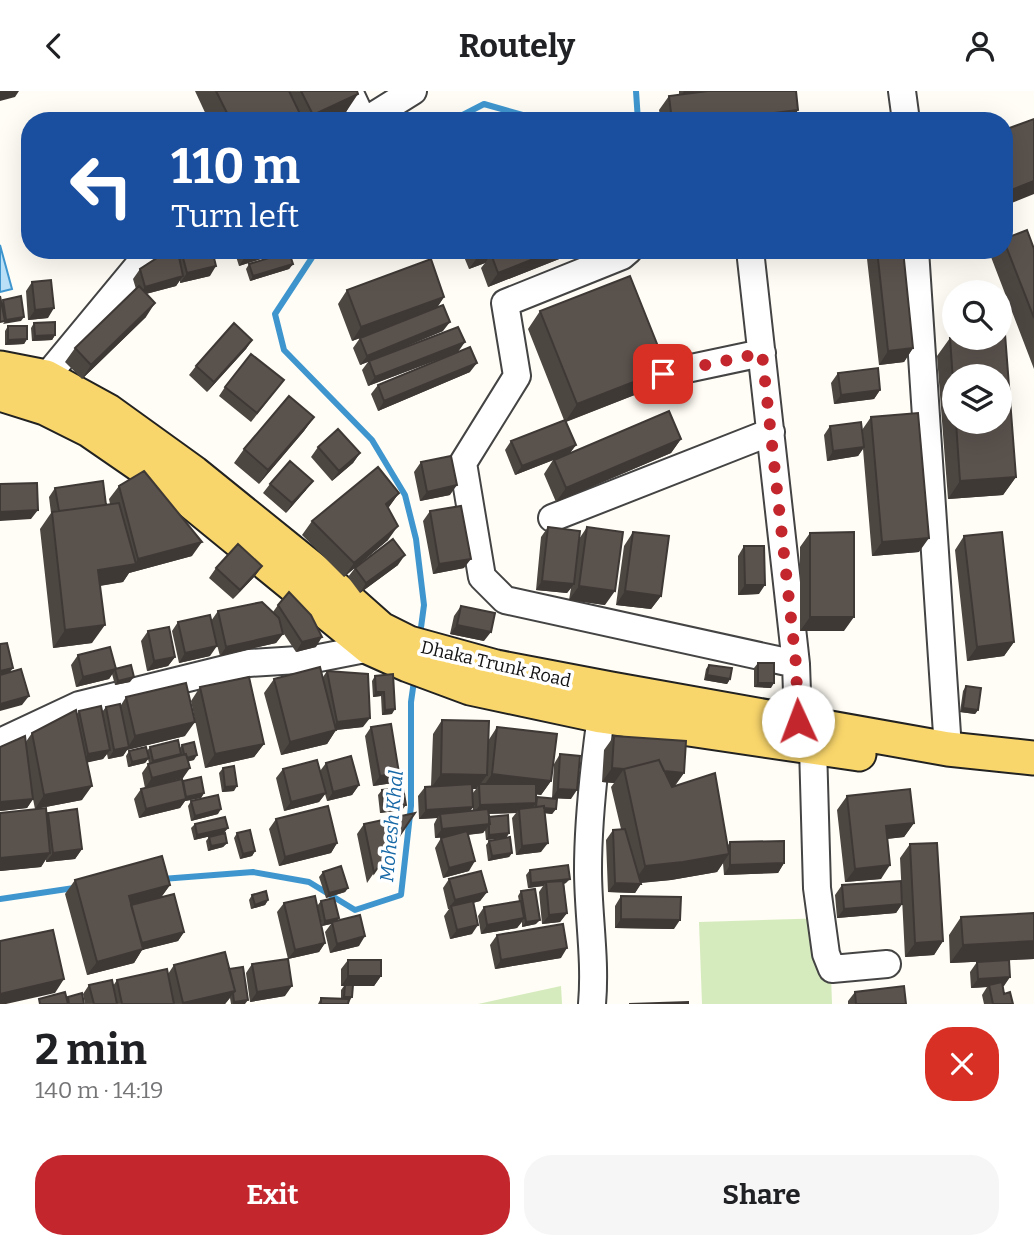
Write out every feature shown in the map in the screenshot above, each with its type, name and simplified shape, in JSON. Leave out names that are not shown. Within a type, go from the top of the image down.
[{"type":"main road","name":"Dhaka Trunk Road","points":[[0,368],[46,377],[108,411],[194,473],[319,573],[381,629],[409,643],[509,669],[1034,781]]},
{"type":"main road","name":"Dhaka Trunk Road","points":[[0,394],[45,408],[89,430],[179,492],[370,648],[470,688],[601,716],[1034,758]]},
{"type":"street","points":[[349,91],[360,112]]},
{"type":"street","points":[[379,112],[413,91]]},
{"type":"street","points":[[902,91],[905,112]]},
{"type":"street","points":[[46,377],[145,259]]},
{"type":"street","points":[[615,259],[505,303],[517,376],[463,463],[482,577],[505,600],[796,664]]},
{"type":"street","points":[[751,259],[805,734],[817,888],[826,954],[832,969],[899,963]]},
{"type":"street","points":[[916,259],[948,749]]},
{"type":"street","points":[[663,374],[762,353]]},
{"type":"street","points":[[552,519],[771,432]]},
{"type":"street","points":[[0,742],[79,705],[248,663],[314,659],[370,648]]},
{"type":"street","points":[[592,1004],[594,985],[588,872],[590,796],[601,716]]},
{"type":"green space","points":[[829,918],[832,1004],[702,1004],[699,922]]},
{"type":"green space","points":[[561,986],[562,1004],[478,1004]]},
{"type":"water","points":[[0,245],[12,289],[0,292]]},
{"type":"building","points":[[216,91],[289,91],[299,112],[226,112]]},
{"type":"building","points":[[301,91],[357,91],[358,94],[319,112],[312,112]]},
{"type":"building","points":[[708,91],[796,91],[798,110],[671,112],[669,96]]},
{"type":"building","points":[[1034,119],[1034,181],[1013,189],[1013,127]]},
{"type":"building","points":[[1027,230],[1034,249],[1034,318],[1011,259],[1013,235]]},
{"type":"building","points":[[155,259],[179,259],[183,276],[145,287],[140,269]]},
{"type":"building","points":[[183,259],[214,259],[216,266],[187,273]]},
{"type":"building","points":[[266,259],[291,259],[293,264],[253,276],[249,264]]},
{"type":"building","points":[[431,259],[444,297],[361,327],[347,290]]},
{"type":"building","points":[[493,259],[533,259],[498,273]]},
{"type":"building","points":[[878,259],[904,259],[913,348],[888,351]]},
{"type":"building","points":[[630,276],[667,369],[577,404],[540,311]]},
{"type":"building","points":[[51,280],[54,308],[35,310],[32,282]]},
{"type":"building","points":[[139,286],[155,303],[91,365],[75,348]]},
{"type":"building","points":[[0,296],[5,321],[0,322]]},
{"type":"building","points":[[21,296],[24,317],[6,320],[3,300]]},
{"type":"building","points":[[443,305],[450,322],[367,356],[360,338]]},
{"type":"building","points":[[55,322],[55,335],[35,336],[34,323]]},
{"type":"building","points":[[234,323],[252,340],[214,382],[196,366]]},
{"type":"building","points":[[8,326],[27,326],[27,339],[8,340]]},
{"type":"building","points":[[458,327],[465,342],[375,377],[369,361]]},
{"type":"building","points":[[470,347],[477,363],[384,401],[378,385]]},
{"type":"building","points":[[951,350],[1006,350],[1007,364],[952,364]]},
{"type":"building","points":[[251,354],[284,380],[257,413],[225,387]]},
{"type":"building","points":[[878,368],[880,390],[841,395],[838,373]]},
{"type":"building","points":[[289,396],[314,417],[268,470],[244,449]]},
{"type":"building","points":[[669,411],[681,439],[566,488],[554,460]]},
{"type":"building","points":[[918,413],[929,538],[882,542],[871,417]]},
{"type":"building","points":[[565,420],[576,445],[522,466],[511,441]]},
{"type":"building","points":[[861,422],[864,447],[833,451],[830,426]]},
{"type":"building","points":[[1012,425],[1016,477],[960,481],[957,434],[1012,434]]},
{"type":"building","points":[[338,429],[360,453],[339,471],[318,447]]},
{"type":"building","points":[[451,456],[457,485],[427,492],[421,462]]},
{"type":"building","points":[[290,461],[313,481],[292,503],[270,484]]},
{"type":"building","points":[[378,467],[399,493],[386,504],[398,526],[354,563],[312,521]]},
{"type":"building","points":[[144,471],[202,542],[138,559],[119,486]]},
{"type":"building","points":[[103,481],[106,505],[59,511],[55,488]]},
{"type":"building","points":[[37,483],[38,510],[0,512],[0,484]]},
{"type":"building","points":[[119,503],[136,564],[98,570],[105,625],[65,630],[52,512]]},
{"type":"building","points":[[461,506],[471,559],[439,564],[430,511]]},
{"type":"building","points":[[548,527],[580,531],[574,584],[542,581]]},
{"type":"building","points":[[587,527],[623,532],[615,591],[579,586]]},
{"type":"building","points":[[633,532],[669,536],[661,596],[625,591]]},
{"type":"building","points":[[854,532],[854,617],[810,617],[810,533]]},
{"type":"building","points":[[1002,532],[1014,642],[977,647],[964,536]]},
{"type":"building","points":[[393,539],[405,555],[366,583],[355,568]]},
{"type":"building","points":[[238,544],[262,566],[240,590],[216,568]]},
{"type":"building","points":[[744,546],[764,546],[765,585],[745,585]]},
{"type":"building","points":[[289,592],[311,615],[322,637],[302,642],[278,605]]},
{"type":"building","points":[[262,602],[279,618],[283,634],[226,647],[218,611]]},
{"type":"building","points":[[461,606],[495,613],[491,632],[457,625]]},
{"type":"building","points":[[210,615],[217,646],[185,653],[178,622]]},
{"type":"building","points":[[169,627],[175,657],[154,661],[148,631]]},
{"type":"building","points":[[7,643],[13,668],[0,671],[0,644]]},
{"type":"building","points":[[110,647],[116,669],[83,677],[78,655]]},
{"type":"building","points":[[758,663],[774,663],[774,683],[758,683]]},
{"type":"building","points":[[131,665],[134,677],[118,681],[115,669]]},
{"type":"building","points":[[709,665],[732,668],[730,679],[707,675]]},
{"type":"building","points":[[320,667],[336,730],[290,742],[274,679]]},
{"type":"building","points":[[21,669],[29,696],[0,704],[0,675]]},
{"type":"building","points":[[327,671],[368,674],[370,718],[337,722]]},
{"type":"building","points":[[393,674],[395,709],[385,710],[384,692],[376,692],[375,676]]},
{"type":"building","points":[[249,677],[264,744],[215,754],[200,687]]},
{"type":"building","points":[[186,683],[195,722],[135,736],[126,697]]},
{"type":"building","points":[[966,686],[981,688],[978,710],[963,708]]},
{"type":"building","points":[[120,704],[129,747],[114,750],[106,707]]},
{"type":"building","points":[[101,706],[110,750],[88,754],[79,711]]},
{"type":"building","points":[[76,710],[92,786],[44,795],[32,733]]},
{"type":"building","points":[[442,720],[489,721],[487,775],[441,774]]},
{"type":"building","points":[[391,724],[399,773],[380,776],[371,727]]},
{"type":"building","points":[[497,727],[557,734],[551,781],[492,774]]},
{"type":"building","points":[[25,736],[33,799],[0,802],[0,747]]},
{"type":"building","points":[[614,736],[686,741],[684,773],[664,771],[659,760],[624,769],[612,768]]},
{"type":"building","points":[[178,740],[181,754],[153,761],[150,747]]},
{"type":"building","points":[[194,742],[197,755],[187,758],[182,745]]},
{"type":"building","points":[[146,747],[149,758],[132,762],[129,751]]},
{"type":"building","points":[[186,754],[190,768],[152,778],[148,764]]},
{"type":"building","points":[[560,754],[580,756],[577,790],[558,789]]},
{"type":"building","points":[[351,756],[359,785],[333,792],[326,763]]},
{"type":"building","points":[[317,760],[326,793],[291,802],[283,769]]},
{"type":"building","points":[[659,760],[672,787],[715,773],[729,854],[645,866],[624,769]]},
{"type":"building","points":[[234,766],[237,786],[225,787],[223,768]]},
{"type":"building","points":[[201,777],[204,793],[186,797],[183,781]]},
{"type":"building","points":[[182,779],[186,799],[146,809],[141,789]]},
{"type":"building","points":[[472,784],[473,807],[426,810],[425,787]]},
{"type":"building","points":[[479,784],[536,784],[536,803],[480,805]]},
{"type":"building","points":[[403,788],[406,805],[384,808],[382,790]]},
{"type":"building","points":[[910,789],[914,823],[886,826],[890,865],[855,869],[847,796]]},
{"type":"building","points":[[218,795],[221,809],[195,816],[191,801]]},
{"type":"building","points":[[537,797],[557,799],[556,809],[536,807]]},
{"type":"building","points":[[328,806],[337,843],[285,857],[276,819]]},
{"type":"building","points":[[544,806],[548,843],[522,846],[519,809]]},
{"type":"building","points":[[46,808],[50,853],[0,858],[0,813]]},
{"type":"building","points":[[77,809],[82,849],[53,853],[48,813]]},
{"type":"building","points":[[488,809],[490,824],[442,829],[440,814]]},
{"type":"building","points":[[415,813],[374,873],[364,824]]},
{"type":"building","points":[[508,815],[509,833],[489,835],[489,817]]},
{"type":"building","points":[[225,817],[228,828],[197,835],[195,824]]},
{"type":"building","points":[[625,829],[641,884],[615,883],[613,830]]},
{"type":"building","points":[[250,830],[255,851],[243,854],[237,833]]},
{"type":"building","points":[[467,831],[475,861],[449,868],[441,838]]},
{"type":"building","points":[[225,833],[227,843],[211,846],[209,837]]},
{"type":"building","points":[[510,837],[512,853],[492,856],[489,841]]},
{"type":"building","points":[[784,841],[784,863],[730,865],[730,842]]},
{"type":"building","points":[[937,843],[943,941],[915,943],[910,844]]},
{"type":"building","points":[[162,856],[170,885],[129,896],[143,949],[97,962],[75,880]]},
{"type":"building","points":[[568,865],[570,879],[531,883],[530,870]]},
{"type":"building","points":[[341,866],[348,888],[329,893],[323,872]]},
{"type":"building","points":[[481,871],[487,892],[455,900],[449,879]]},
{"type":"building","points":[[563,881],[567,913],[549,915],[546,882]]},
{"type":"building","points":[[901,881],[902,904],[844,909],[842,885]]},
{"type":"building","points":[[535,889],[540,920],[526,922],[521,891]]},
{"type":"building","points":[[266,891],[268,900],[255,905],[252,895]]},
{"type":"building","points":[[174,894],[184,932],[142,943],[131,905]]},
{"type":"building","points":[[315,896],[325,943],[295,950],[284,903]]},
{"type":"building","points":[[621,896],[681,897],[680,920],[621,919]]},
{"type":"building","points":[[334,898],[339,918],[325,921],[321,901]]},
{"type":"building","points":[[473,901],[478,925],[457,930],[451,906]]},
{"type":"building","points":[[521,901],[524,918],[487,925],[484,907]]},
{"type":"building","points":[[1034,913],[1034,941],[963,945],[961,917]]},
{"type":"building","points":[[360,915],[365,936],[337,944],[332,922]]},
{"type":"building","points":[[563,924],[567,948],[501,960],[497,935]]},
{"type":"building","points":[[53,930],[64,979],[0,994],[0,941]]},
{"type":"building","points":[[225,952],[235,991],[183,1003],[174,965]]},
{"type":"building","points":[[288,959],[292,986],[257,992],[252,964]]},
{"type":"building","points":[[348,960],[381,960],[381,976],[348,976]]},
{"type":"building","points":[[1009,960],[1010,977],[978,979],[977,962]]},
{"type":"building","points":[[243,967],[248,1000],[234,1002],[235,991],[229,969]]},
{"type":"building","points":[[167,969],[174,1004],[122,1004],[117,980]]},
{"type":"building","points":[[112,980],[117,1004],[94,1004],[89,985]]},
{"type":"building","points":[[1002,982],[1004,994],[1010,992],[1013,1004],[993,1004],[989,985]]},
{"type":"building","points":[[345,985],[353,985],[352,997],[344,997]]},
{"type":"building","points":[[904,986],[906,1004],[856,1004],[855,992]]},
{"type":"building","points":[[65,992],[68,1004],[40,1004],[39,999]]},
{"type":"building","points":[[82,993],[84,1004],[69,1004],[68,997]]},
{"type":"building","points":[[321,998],[349,999],[348,1004],[321,1004]]},
{"type":"building","points":[[688,1002],[688,1004],[629,1004]]},
{"type":"waterway","points":[[636,91],[637,112]]},
{"type":"waterway","points":[[468,112],[484,104],[512,112]]},
{"type":"waterway","points":[[311,259],[275,314],[284,350],[372,440],[405,495],[416,539],[424,605],[420,635]]},
{"type":"waterway","name":"Mohesh Khal","points":[[162,879],[253,872],[309,882],[355,910],[401,895],[411,806],[411,702],[414,681]]},
{"type":"waterway","name":"Mohesh Khal","points":[[0,899],[74,888]]},
{"type":"route","points":[[663,374],[762,353],[796,664],[798,721]]}]
